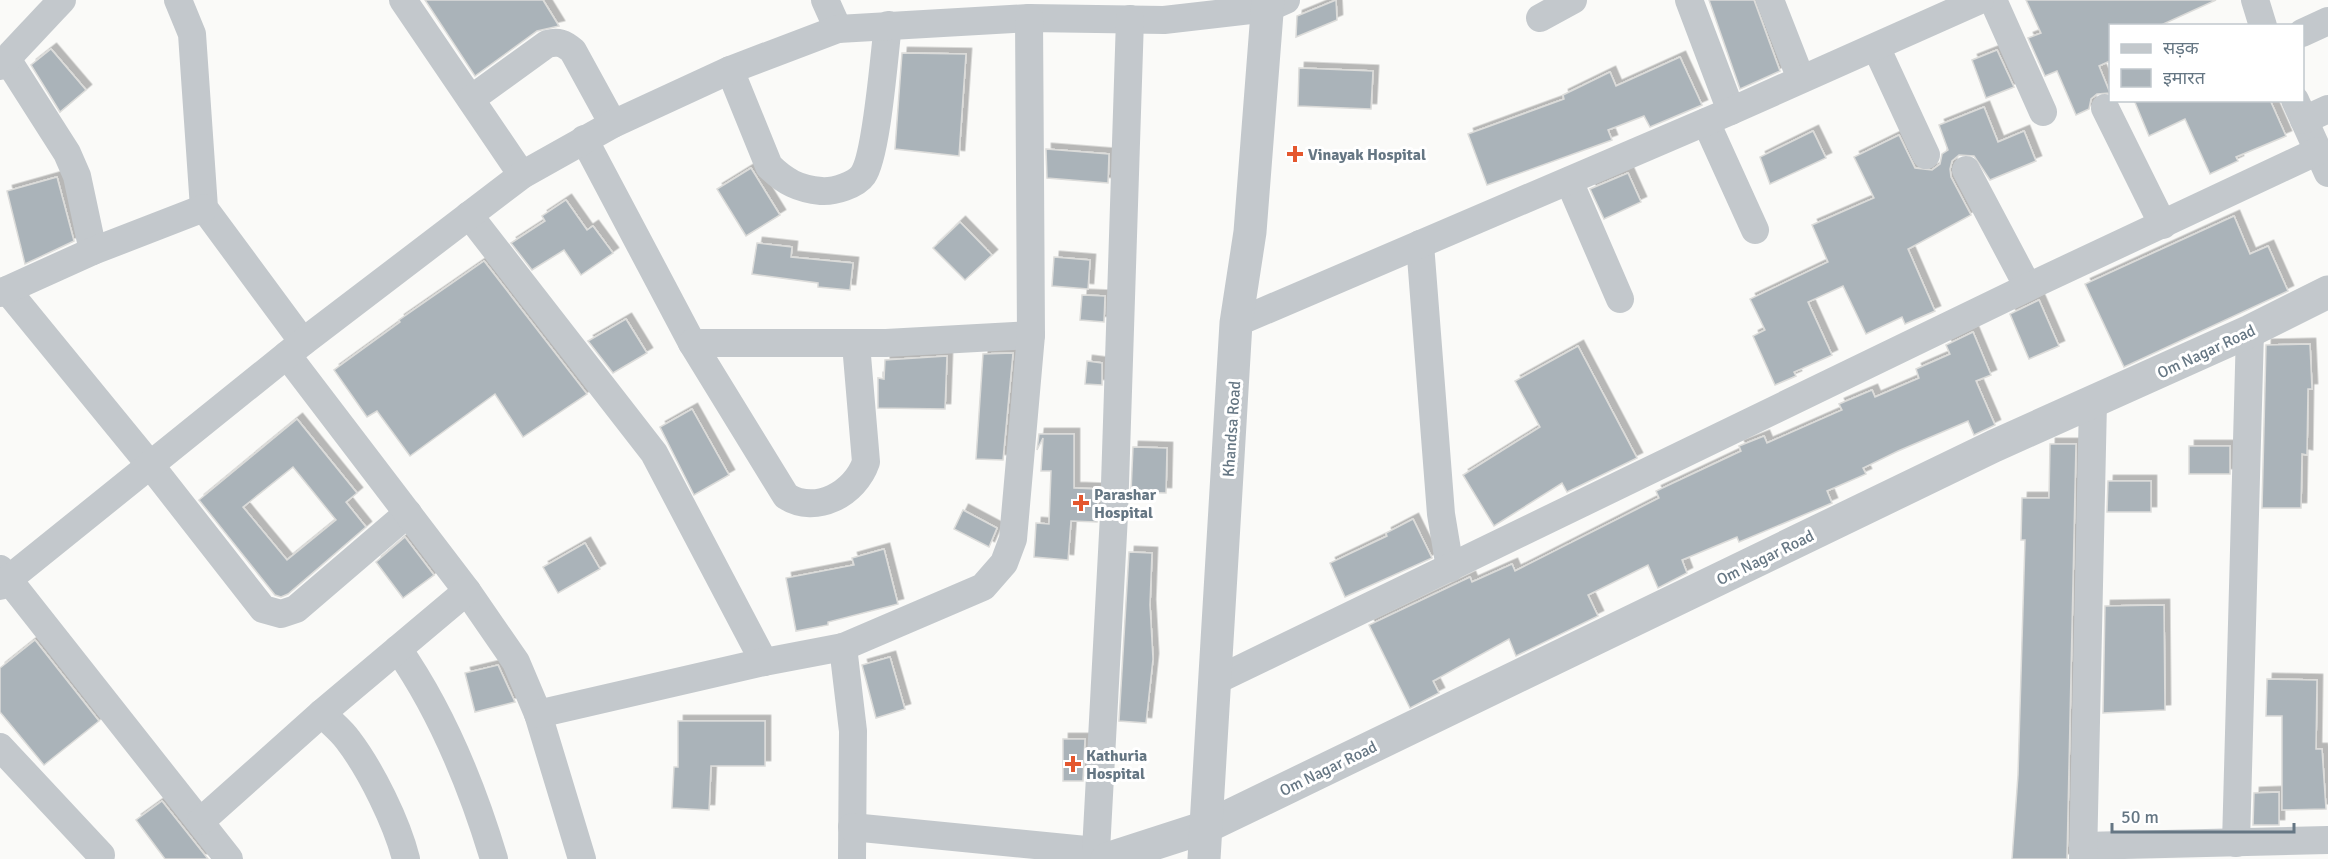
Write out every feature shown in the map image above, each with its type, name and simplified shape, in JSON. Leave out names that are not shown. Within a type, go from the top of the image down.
[{"type":"street","points":[[62,0],[4,62],[70,161],[77,176],[93,251]]},
{"type":"street","points":[[178,0],[192,34],[204,208],[295,349],[408,513],[467,591],[516,662],[538,714],[582,859]]},
{"type":"street","points":[[403,0],[522,175]]},
{"type":"street","points":[[825,0],[838,29]]},
{"type":"street","points":[[1540,18],[1573,0]]},
{"type":"street","points":[[1689,0],[1719,117],[1755,230]]},
{"type":"street","points":[[1770,0],[1801,79]]},
{"type":"street","points":[[1236,323],[1719,117],[1980,0]]},
{"type":"street","points":[[1993,0],[2043,112]]},
{"type":"street","points":[[2255,0],[2263,24]]},
{"type":"street","points":[[229,859],[201,821],[3,578],[151,466],[295,349],[522,175],[613,124],[730,70],[838,29],[1029,18],[1130,20],[1164,10],[1274,3]]},
{"type":"street","name":"Khandsa Road","points":[[1205,843],[1236,323],[1250,232],[1274,3]]},
{"type":"street","points":[[538,714],[764,662],[843,647],[983,587],[1004,563],[1013,538],[1031,335],[1029,18]]},
{"type":"street","points":[[852,827],[1100,856],[1130,20]]},
{"type":"street","points":[[2304,32],[2328,21]]},
{"type":"street","points":[[730,70],[769,166],[795,187],[826,192],[856,182],[870,162],[888,25]]},
{"type":"street","points":[[471,99],[547,44],[556,42],[566,44],[573,51],[613,124]]},
{"type":"street","points":[[1876,47],[1926,155]]},
{"type":"street","points":[[2105,108],[2163,225]]},
{"type":"street","points":[[1215,681],[2028,287],[2163,225],[2323,162],[2309,110]]},
{"type":"street","points":[[584,139],[692,343],[786,496],[809,505],[827,501],[843,492],[861,477],[866,462],[856,344]]},
{"type":"street","points":[[1966,170],[2028,287]]},
{"type":"street","points":[[1569,181],[1620,299]]},
{"type":"street","points":[[204,208],[93,251],[4,292],[151,466],[263,609],[273,614],[296,609],[408,513]]},
{"type":"street","points":[[469,215],[654,453],[764,662]]},
{"type":"street","points":[[1420,244],[1441,514],[1450,568]]},
{"type":"street","name":"Om Nagar Road","points":[[1100,856],[1205,843],[1994,446],[2250,331],[2328,292]]},
{"type":"street","points":[[2236,843],[2250,331]]},
{"type":"street","points":[[692,343],[856,344],[1031,335]]},
{"type":"street","points":[[2093,402],[2083,853],[2200,851],[2236,843],[2311,847]]},
{"type":"street","points":[[201,821],[322,713],[467,591]]},
{"type":"street","points":[[843,647],[854,731],[852,859]]},
{"type":"street","points":[[398,649],[418,678],[446,735],[482,818],[494,859]]},
{"type":"street","points":[[322,713],[348,740],[367,771],[391,819],[406,859]]},
{"type":"street","points":[[0,747],[101,855]]},
{"type":"building","points":[[425,0],[543,0],[559,26],[537,31],[475,76]]},
{"type":"building","points":[[1336,0],[1337,20],[1296,37],[1297,16]]},
{"type":"building","points":[[1709,0],[1754,0],[1780,71],[1740,89]]},
{"type":"building","points":[[2026,0],[2216,0],[2163,24],[2109,24],[2109,61],[2099,66],[2109,93],[2097,94],[2091,99],[2089,109],[2076,115],[2057,71],[2045,76],[2028,38],[2041,33]]},
{"type":"building","points":[[51,49],[86,90],[60,112],[31,65]]},
{"type":"building","points":[[1997,50],[2014,87],[1986,98],[1972,60]]},
{"type":"building","points":[[902,53],[966,54],[959,156],[895,149]]},
{"type":"building","points":[[1680,57],[1702,105],[1650,127],[1644,116],[1608,130],[1612,140],[1487,185],[1468,134],[1564,99],[1563,95],[1610,72],[1616,86]]},
{"type":"building","points":[[1299,68],[1373,71],[1371,109],[1298,106]]},
{"type":"building","points":[[2135,102],[2271,102],[2286,136],[2236,157],[2238,161],[2210,174],[2185,119],[2149,136]]},
{"type":"building","points":[[1984,107],[1998,142],[2024,131],[2036,161],[1990,180],[1974,156],[1959,155],[1952,161],[1951,177],[1971,215],[1908,249],[1935,311],[1905,324],[1902,317],[1866,334],[1843,286],[1808,302],[1832,355],[1794,372],[1796,376],[1775,385],[1753,336],[1765,330],[1750,299],[1828,262],[1812,225],[1874,198],[1854,157],[1899,135],[1915,168],[1932,170],[1940,164],[1942,154],[1948,150],[1939,125]]},
{"type":"building","points":[[1813,131],[1826,158],[1770,184],[1760,157]]},
{"type":"building","points":[[1046,149],[1109,154],[1108,183],[1047,178]]},
{"type":"building","points":[[751,168],[780,215],[746,236],[717,189]]},
{"type":"building","points":[[1628,173],[1641,202],[1604,219],[1590,189]]},
{"type":"building","points":[[57,177],[74,241],[25,264],[7,191]]},
{"type":"building","points":[[566,200],[587,230],[593,226],[613,253],[581,275],[564,250],[532,270],[511,243],[545,221],[542,216]]},
{"type":"building","points":[[2234,216],[2250,254],[2268,246],[2288,291],[2124,367],[2085,284]]},
{"type":"building","points":[[960,222],[992,255],[965,280],[933,248]]},
{"type":"building","points":[[757,243],[792,247],[791,257],[853,263],[850,290],[818,287],[818,283],[752,274]]},
{"type":"building","points":[[1054,257],[1090,260],[1088,289],[1052,286]]},
{"type":"building","points":[[484,261],[587,394],[523,437],[495,394],[410,456],[377,411],[367,417],[334,370],[400,322],[399,320]]},
{"type":"building","points":[[1082,295],[1105,296],[1104,322],[1080,320]]},
{"type":"building","points":[[2039,300],[2059,346],[2029,359],[2010,314]]},
{"type":"building","points":[[626,319],[647,353],[613,373],[588,341]]},
{"type":"building","points":[[1973,332],[1991,375],[1976,381],[1995,425],[1974,435],[1968,421],[1898,451],[1863,468],[1866,474],[1827,491],[1832,503],[1739,542],[1737,537],[1682,560],[1687,573],[1658,588],[1648,565],[1588,595],[1598,616],[1516,656],[1509,639],[1433,681],[1439,693],[1410,708],[1369,625],[1470,577],[1472,582],[1512,564],[1515,571],[1659,498],[1656,491],[1741,451],[1739,446],[1764,436],[1767,443],[1842,410],[1839,404],[1872,390],[1875,397],[1919,378],[1916,369],[1950,354],[1946,345]]},
{"type":"building","points":[[2310,344],[2312,389],[2308,389],[2307,455],[2302,454],[2301,508],[2262,508],[2266,345]]},
{"type":"building","points":[[1578,346],[1637,458],[1567,492],[1562,483],[1494,526],[1463,475],[1540,427],[1515,381]]},
{"type":"building","points":[[1013,353],[1003,460],[976,459],[983,354]]},
{"type":"building","points":[[947,356],[945,409],[878,408],[878,378],[884,379],[885,360]]},
{"type":"building","points":[[1087,361],[1102,363],[1102,385],[1085,384]]},
{"type":"building","points":[[692,409],[729,475],[694,495],[660,427]]},
{"type":"building","points":[[297,419],[357,493],[346,502],[366,527],[288,594],[281,597],[275,595],[199,500]],"holes":[[[293,467],[336,520],[287,560],[243,507]]]},
{"type":"building","points":[[1039,434],[1074,434],[1074,488],[1098,489],[1097,522],[1071,521],[1068,560],[1034,557],[1036,523],[1049,524],[1051,471],[1041,471],[1043,438],[1037,450]]},
{"type":"building","points":[[2050,444],[2076,444],[2067,859],[2012,859],[2018,775],[2025,540],[2021,540],[2022,498],[2049,498]]},
{"type":"building","points":[[2189,446],[2230,446],[2230,474],[2189,474]]},
{"type":"building","points":[[1133,447],[1167,448],[1166,493],[1131,492]]},
{"type":"building","points":[[2108,481],[2151,481],[2151,512],[2107,512]]},
{"type":"building","points":[[963,510],[997,528],[989,547],[954,529]]},
{"type":"building","points":[[1413,519],[1432,558],[1345,597],[1330,563],[1387,536],[1386,533]]},
{"type":"building","points":[[405,537],[434,575],[403,598],[376,562]]},
{"type":"building","points":[[585,543],[600,569],[558,593],[543,567]]},
{"type":"building","points":[[884,549],[898,604],[828,622],[828,625],[796,631],[786,578],[854,565],[852,558]]},
{"type":"building","points":[[1129,552],[1152,553],[1150,605],[1153,659],[1146,723],[1119,721]]},
{"type":"building","points":[[2164,605],[2165,710],[2103,713],[2105,606]]},
{"type":"building","points":[[35,640],[99,721],[44,765],[0,712],[0,668]]},
{"type":"building","points":[[890,657],[905,709],[876,718],[862,665]]},
{"type":"building","points":[[498,665],[515,702],[475,712],[465,673]]},
{"type":"building","points":[[2267,679],[2317,680],[2316,749],[2322,749],[2326,809],[2282,810],[2282,716],[2266,716]]},
{"type":"building","points":[[678,721],[765,721],[765,766],[711,766],[709,810],[672,808],[674,767],[678,767]]},
{"type":"building","points":[[1063,739],[1085,739],[1083,781],[1063,781]]},
{"type":"building","points":[[2279,792],[2279,825],[2253,825],[2254,793]]},
{"type":"building","points":[[162,801],[208,859],[165,859],[136,820]]},
{"type":"place","name":"Vinayak Hospital","points":[[1295,154]]},
{"type":"place","name":"Parashar Hospital","points":[[1081,503]]},
{"type":"place","name":"Kathuria Hospital","points":[[1073,764]]}]
